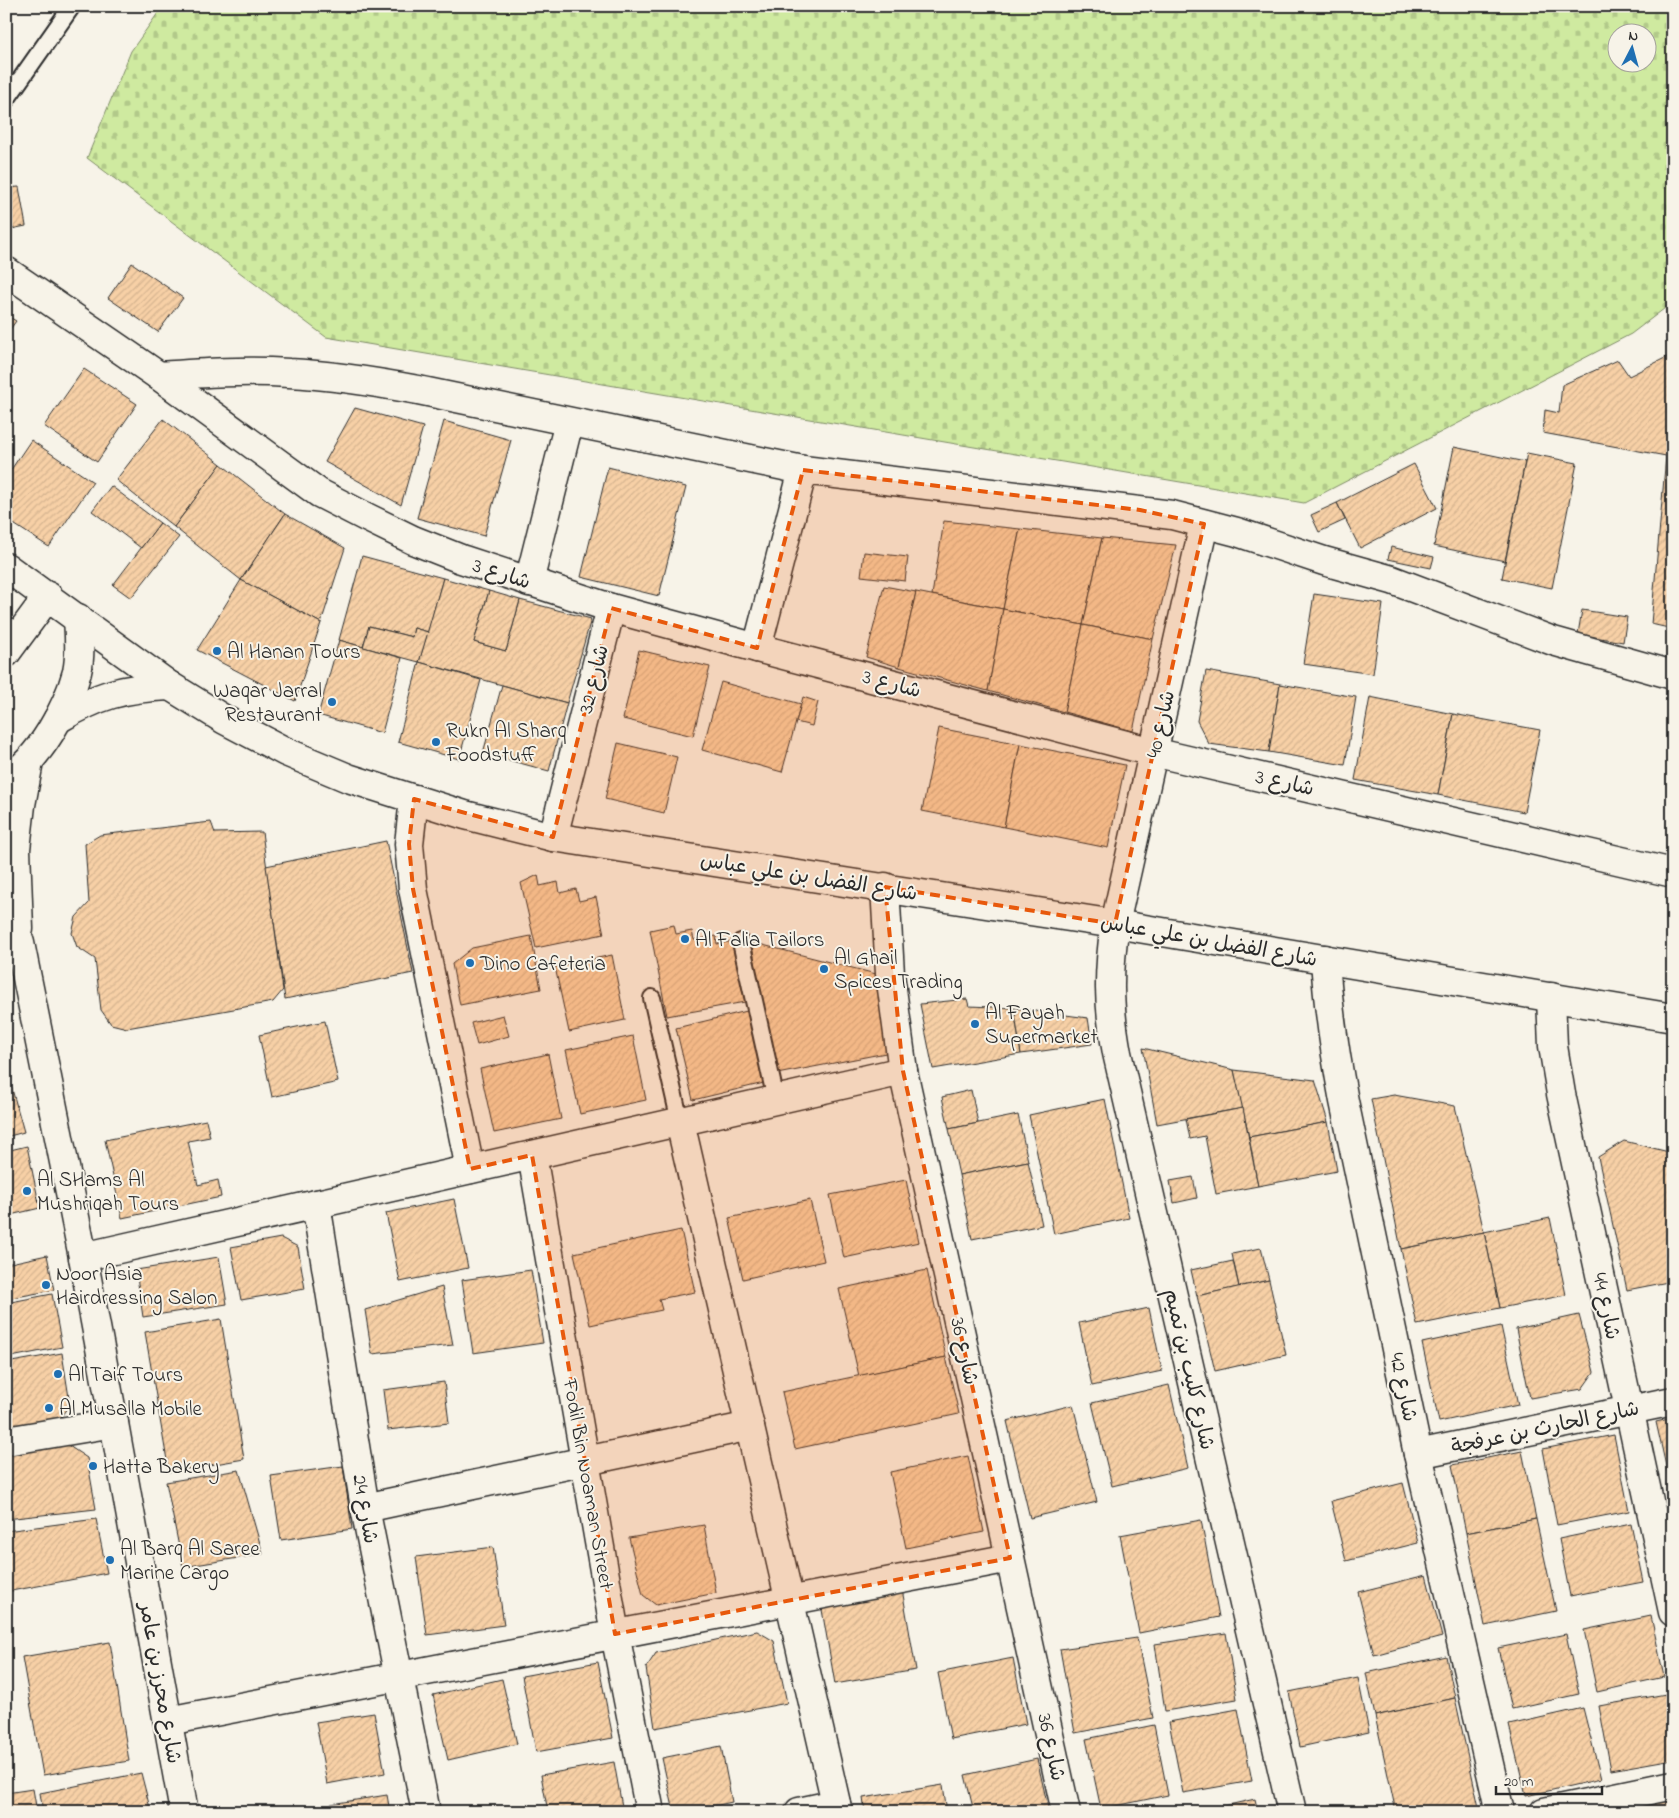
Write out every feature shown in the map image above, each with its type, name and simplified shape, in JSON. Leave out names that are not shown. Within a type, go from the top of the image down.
[{"type":"street","name":"شارع 3","points":[[6,270],[159,376],[327,497],[413,540],[461,559],[611,608],[1153,752],[1673,873]]},
{"type":"street","points":[[159,376],[224,372],[289,372],[354,379],[418,390],[803,470],[1140,510],[1172,516],[1237,532],[1324,561],[1392,580],[1553,641],[1673,675]]},
{"type":"street","points":[[529,582],[569,422]]},
{"type":"street","points":[[757,648],[803,470]]},
{"type":"street","name":"شارع 40","points":[[1115,924],[1204,524]]},
{"type":"street","name":"شارع الفضل بن علي عباس","points":[[6,567],[170,686],[225,720],[286,752],[348,778],[465,815],[553,838],[885,887],[1673,1018]]},
{"type":"street","points":[[6,653],[48,596]]},
{"type":"street","name":"شارع 32","points":[[553,838],[611,608]]},
{"type":"street","points":[[6,778],[29,762],[58,719],[70,695],[77,670],[78,618]]},
{"type":"street","points":[[58,719],[84,704],[111,693],[140,687],[170,686]]},
{"type":"street","points":[[20,942],[16,849],[21,805],[29,762]]},
{"type":"street","points":[[414,799],[410,844],[413,889],[470,1169]]},
{"type":"street","name":"شارع 36","points":[[885,887],[890,974],[903,1071],[1066,1812]]},
{"type":"street","name":"شارع محرز بن عامر","points":[[6,908],[20,942],[83,1257],[184,1812]]},
{"type":"street","name":"شارع كليب بن تميم","points":[[1115,924],[1108,988],[1114,1037],[1292,1812]]},
{"type":"street","name":"شارع 42","points":[[1325,959],[1328,1007],[1338,1072],[1418,1454],[1500,1812]]},
{"type":"street","name":"شارع 44","points":[[1551,997],[1553,1046],[1561,1094],[1673,1612]]},
{"type":"street","points":[[83,1257],[903,1071]]},
{"type":"street","points":[[680,1122],[837,1808],[799,1812]]},
{"type":"street","name":"Fodil Bin Noaman Street","points":[[532,1155],[615,1634],[650,1812]]},
{"type":"street","name":"شارع 24","points":[[316,1204],[365,1508],[426,1812]]},
{"type":"street","name":"شارع الحارث بن عرفجة","points":[[1418,1454],[1673,1401]]},
{"type":"street","points":[[6,1441],[114,1423]]},
{"type":"street","points":[[365,1508],[750,1426]]},
{"type":"street","points":[[168,1721],[1010,1558]]},
{"type":"street","points":[[1544,1812],[1673,1785]]},
{"type":"lane","points":[[6,100],[72,6]]},
{"type":"lane","points":[[741,942],[776,1100]]},
{"type":"lane","points":[[652,998],[680,1122]]},
{"type":"highlighted area","points":[[803,470],[1140,510],[1204,524],[1115,924],[885,887],[903,1071],[1010,1558],[615,1634],[532,1155],[470,1169],[413,889],[409,844],[414,799],[553,837],[611,608],[757,648]]},
{"type":"green space","points":[[163,6],[1673,6],[1673,302],[1631,334],[1304,503],[326,337],[87,158],[131,51]]},
{"type":"building","points":[[19,187],[26,226],[6,230],[6,188]]},
{"type":"building","points":[[132,263],[183,298],[158,332],[108,298]]},
{"type":"building","points":[[6,315],[16,321],[6,335]]},
{"type":"building","points":[[1673,354],[1673,629],[1651,624],[1666,456],[1543,433],[1545,410],[1559,413],[1562,385],[1618,360],[1629,376]]},
{"type":"building","points":[[84,369],[137,404],[97,462],[44,426]]},
{"type":"building","points":[[355,408],[423,427],[401,505],[325,462]]},
{"type":"building","points":[[163,419],[221,464],[174,527],[116,480]]},
{"type":"building","points":[[444,421],[511,440],[484,536],[417,518]]},
{"type":"building","points":[[31,440],[93,482],[49,547],[6,519],[6,477]]},
{"type":"building","points":[[1454,447],[1525,462],[1505,561],[1434,546]]},
{"type":"building","points":[[1527,453],[1577,463],[1552,588],[1502,578]]},
{"type":"building","points":[[221,464],[285,514],[241,580],[174,527]]},
{"type":"building","points":[[1414,464],[1437,508],[1360,548],[1337,503]]},
{"type":"building","points":[[608,467],[686,487],[659,596],[581,577]]},
{"type":"building","points":[[111,486],[160,523],[141,548],[92,511]]},
{"type":"building","points":[[1337,503],[1345,520],[1319,532],[1311,515]]},
{"type":"building","points":[[285,514],[345,548],[321,623],[241,580]]},
{"type":"building","points":[[944,521],[1020,529],[1003,609],[932,595]]},
{"type":"building","points":[[160,523],[179,537],[131,598],[113,585]]},
{"type":"building","points":[[1020,529],[1102,538],[1083,625],[1003,609]]},
{"type":"building","points":[[1102,538],[1176,545],[1153,639],[1083,625]]},
{"type":"building","points":[[1391,547],[1434,557],[1431,568],[1388,559]]},
{"type":"building","points":[[864,552],[908,557],[905,581],[861,576]]},
{"type":"building","points":[[362,556],[443,578],[428,632],[414,628],[412,637],[369,626],[363,647],[339,640]]},
{"type":"building","points":[[443,578],[489,591],[474,642],[506,651],[520,600],[591,619],[567,703],[419,662]]},
{"type":"building","points":[[241,580],[321,623],[295,701],[197,650]]},
{"type":"building","points":[[884,586],[916,592],[899,667],[866,657]]},
{"type":"building","points":[[489,591],[520,600],[506,651],[474,642]]},
{"type":"building","points":[[916,592],[1003,609],[988,691],[899,667]]},
{"type":"building","points":[[1314,594],[1383,604],[1373,674],[1303,664]]},
{"type":"building","points":[[1003,609],[1083,625],[1064,712],[988,691]]},
{"type":"building","points":[[1582,610],[1627,617],[1623,642],[1578,634]]},
{"type":"building","points":[[1083,625],[1153,639],[1133,731],[1064,712]]},
{"type":"building","points":[[369,626],[412,637],[414,628],[428,632],[419,662],[363,647]]},
{"type":"building","points":[[339,640],[402,658],[382,733],[318,715]]},
{"type":"building","points":[[639,650],[710,667],[693,736],[623,719]]},
{"type":"building","points":[[419,662],[481,680],[459,759],[398,742]]},
{"type":"building","points":[[1206,671],[1280,684],[1269,752],[1209,744],[1197,721]]},
{"type":"building","points":[[721,682],[801,704],[782,772],[702,750]]},
{"type":"building","points":[[1280,684],[1356,697],[1345,765],[1269,752]]},
{"type":"building","points":[[502,685],[567,703],[549,771],[483,753]]},
{"type":"building","points":[[803,697],[818,702],[812,726],[796,722]]},
{"type":"building","points":[[1370,697],[1453,714],[1438,795],[1355,780]]},
{"type":"building","points":[[1453,714],[1540,730],[1524,812],[1438,795]]},
{"type":"building","points":[[939,728],[1020,744],[1004,827],[922,811]]},
{"type":"building","points":[[618,743],[677,757],[664,813],[605,799]]},
{"type":"building","points":[[1020,744],[1125,765],[1108,848],[1004,827]]},
{"type":"building","points":[[211,822],[215,833],[262,832],[283,990],[273,1002],[127,1028],[111,1024],[101,1010],[95,959],[77,947],[72,933],[76,917],[89,903],[85,844],[100,835]]},
{"type":"building","points":[[386,841],[413,973],[285,999],[266,866]]},
{"type":"building","points":[[538,875],[540,886],[558,882],[560,893],[576,889],[579,901],[596,897],[604,934],[536,948],[521,883]]},
{"type":"building","points":[[674,925],[676,934],[692,931],[694,940],[716,936],[717,944],[734,941],[745,1002],[667,1016],[650,930]]},
{"type":"building","points":[[531,936],[541,989],[460,1005],[452,964],[472,948]]},
{"type":"building","points":[[751,942],[876,974],[891,1052],[777,1074]]},
{"type":"building","points":[[612,955],[625,1020],[569,1032],[555,967]]},
{"type":"building","points":[[967,999],[969,1006],[1014,1008],[1021,1054],[933,1069],[920,1004]]},
{"type":"building","points":[[1014,1008],[1088,1018],[1092,1044],[1021,1054]]},
{"type":"building","points":[[747,1011],[764,1083],[693,1100],[676,1028]]},
{"type":"building","points":[[503,1015],[509,1036],[477,1045],[471,1023]]},
{"type":"building","points":[[325,1021],[338,1082],[272,1097],[259,1035]]},
{"type":"building","points":[[633,1036],[646,1100],[580,1114],[566,1050]]},
{"type":"building","points":[[1143,1048],[1234,1070],[1243,1108],[1157,1124]]},
{"type":"building","points":[[548,1054],[561,1119],[494,1133],[480,1069]]},
{"type":"building","points":[[1234,1070],[1315,1080],[1328,1122],[1249,1137]]},
{"type":"building","points":[[10,1082],[24,1132],[6,1137],[6,1083]]},
{"type":"building","points":[[971,1090],[978,1123],[949,1129],[942,1097]]},
{"type":"building","points":[[1394,1095],[1455,1106],[1484,1232],[1401,1249],[1371,1099]]},
{"type":"building","points":[[1105,1099],[1129,1218],[1054,1234],[1029,1115]]},
{"type":"building","points":[[1243,1108],[1258,1186],[1216,1194],[1205,1136],[1190,1139],[1186,1119]]},
{"type":"building","points":[[1018,1115],[1028,1161],[959,1175],[949,1129]]},
{"type":"building","points":[[206,1120],[210,1137],[188,1141],[198,1185],[218,1180],[221,1197],[122,1218],[105,1140]]},
{"type":"building","points":[[1328,1122],[1337,1171],[1258,1186],[1249,1137]]},
{"type":"building","points":[[1624,1141],[1673,1153],[1673,1281],[1627,1290],[1598,1157]]},
{"type":"building","points":[[27,1146],[40,1208],[6,1216],[6,1151]]},
{"type":"building","points":[[1028,1161],[1042,1225],[972,1239],[959,1175]]},
{"type":"building","points":[[1193,1177],[1197,1198],[1174,1203],[1170,1181]]},
{"type":"building","points":[[906,1180],[919,1242],[844,1258],[830,1195]]},
{"type":"building","points":[[454,1199],[468,1268],[400,1282],[386,1213]]},
{"type":"building","points":[[810,1200],[824,1261],[743,1279],[729,1218]]},
{"type":"building","points":[[1550,1218],[1566,1295],[1500,1308],[1484,1232]]},
{"type":"building","points":[[681,1230],[695,1292],[659,1299],[662,1310],[590,1325],[574,1253]]},
{"type":"building","points":[[1484,1232],[1500,1308],[1417,1325],[1401,1249]]},
{"type":"building","points":[[281,1238],[298,1247],[305,1289],[241,1300],[231,1247]]},
{"type":"building","points":[[1261,1248],[1269,1280],[1239,1287],[1232,1254]]},
{"type":"building","points":[[47,1255],[54,1290],[6,1299],[6,1264]]},
{"type":"building","points":[[219,1257],[227,1304],[143,1317],[136,1270]]},
{"type":"building","points":[[1233,1261],[1239,1287],[1197,1296],[1191,1270]]},
{"type":"building","points":[[531,1270],[543,1343],[473,1353],[462,1280]]},
{"type":"building","points":[[927,1270],[946,1357],[859,1376],[839,1289]]},
{"type":"building","points":[[1269,1280],[1286,1355],[1215,1371],[1197,1296]]},
{"type":"building","points":[[442,1287],[453,1345],[372,1354],[365,1310]]},
{"type":"building","points":[[52,1294],[62,1347],[6,1358],[6,1303]]},
{"type":"building","points":[[1149,1308],[1162,1371],[1092,1386],[1079,1323]]},
{"type":"building","points":[[1579,1315],[1594,1372],[1582,1389],[1530,1398],[1516,1329]]},
{"type":"building","points":[[221,1319],[244,1459],[169,1472],[145,1332]]},
{"type":"building","points":[[1501,1326],[1518,1405],[1439,1422],[1422,1343]]},
{"type":"building","points":[[62,1353],[70,1404],[57,1422],[6,1434],[6,1363]]},
{"type":"building","points":[[946,1357],[959,1414],[795,1449],[782,1392]]},
{"type":"building","points":[[444,1382],[449,1423],[388,1430],[383,1390]]},
{"type":"building","points":[[1169,1385],[1188,1468],[1112,1486],[1092,1403]]},
{"type":"building","points":[[1073,1405],[1097,1502],[1030,1518],[1007,1421]]},
{"type":"building","points":[[1673,1418],[1673,1497],[1656,1422]]},
{"type":"building","points":[[1614,1435],[1629,1511],[1557,1525],[1543,1449]]},
{"type":"building","points":[[60,1440],[87,1458],[96,1509],[6,1519],[6,1449]]},
{"type":"building","points":[[1522,1451],[1536,1519],[1466,1533],[1452,1465]]},
{"type":"building","points":[[968,1456],[984,1532],[906,1548],[890,1472]]},
{"type":"building","points":[[343,1466],[352,1529],[281,1540],[271,1476]]},
{"type":"building","points":[[239,1470],[263,1554],[183,1567],[166,1482]]},
{"type":"building","points":[[1403,1483],[1418,1543],[1346,1561],[1331,1501]]},
{"type":"building","points":[[96,1519],[107,1573],[11,1591],[6,1586],[6,1531]]},
{"type":"building","points":[[1536,1519],[1556,1611],[1485,1626],[1466,1533]]},
{"type":"building","points":[[1201,1520],[1219,1617],[1139,1633],[1120,1535]]},
{"type":"building","points":[[1631,1524],[1643,1582],[1570,1596],[1559,1539]]},
{"type":"building","points":[[704,1525],[716,1593],[656,1605],[643,1595],[629,1538]]},
{"type":"building","points":[[493,1547],[504,1625],[427,1635],[416,1557]]},
{"type":"building","points":[[1426,1575],[1442,1637],[1374,1655],[1358,1592]]},
{"type":"building","points":[[902,1589],[916,1670],[835,1684],[821,1604]]},
{"type":"building","points":[[1651,1616],[1664,1677],[1597,1692],[1584,1630]]},
{"type":"building","points":[[757,1631],[774,1641],[787,1703],[655,1728],[646,1668],[656,1653]]},
{"type":"building","points":[[1226,1633],[1237,1699],[1165,1711],[1155,1644]]},
{"type":"building","points":[[1566,1634],[1579,1694],[1512,1709],[1498,1648]]},
{"type":"building","points":[[1137,1638],[1153,1718],[1075,1733],[1060,1649]]},
{"type":"building","points":[[110,1642],[129,1761],[43,1775],[22,1657]]},
{"type":"building","points":[[1446,1656],[1455,1698],[1375,1716],[1366,1673]]},
{"type":"building","points":[[1013,1658],[1026,1724],[951,1739],[938,1673]]},
{"type":"building","points":[[598,1662],[613,1738],[536,1752],[522,1676]]},
{"type":"building","points":[[1358,1678],[1369,1732],[1300,1747],[1289,1692]]},
{"type":"building","points":[[502,1679],[517,1744],[448,1760],[433,1695]]},
{"type":"building","points":[[1666,1694],[1673,1727],[1673,1759],[1611,1770],[1599,1706]]},
{"type":"building","points":[[1455,1698],[1480,1812],[1396,1812],[1375,1716]]},
{"type":"building","points":[[1583,1708],[1601,1779],[1526,1796],[1509,1725]]},
{"type":"building","points":[[1238,1709],[1252,1781],[1183,1793],[1169,1722]]},
{"type":"building","points":[[374,1713],[385,1773],[327,1784],[316,1722]]},
{"type":"building","points":[[1154,1725],[1168,1795],[1101,1809],[1086,1739]]},
{"type":"building","points":[[721,1746],[732,1802],[687,1812],[674,1812],[662,1758]]},
{"type":"building","points":[[1037,1759],[1049,1812],[974,1812],[965,1775]]},
{"type":"building","points":[[614,1762],[623,1812],[548,1812],[541,1775]]},
{"type":"building","points":[[141,1773],[151,1812],[43,1812],[40,1793]]},
{"type":"building","points":[[943,1785],[947,1812],[865,1812],[863,1798]]},
{"type":"building","points":[[33,1789],[37,1812],[6,1812],[6,1793]]},
{"type":"building","points":[[387,1795],[390,1812],[332,1812],[331,1804]]},
{"type":"building","points":[[1255,1799],[1258,1812],[1198,1812]]},
{"type":"building","points":[[1673,1800],[1673,1812],[1616,1812]]},
{"type":"place","name":"Al Hanan Tours","points":[[217,651]]},
{"type":"place","name":"Waqar Jarral Restaurant","points":[[332,702]]},
{"type":"place","name":"Rukn Al Sharq Foodstuff","points":[[436,742]]},
{"type":"place","name":"Al Falia Tailors","points":[[685,939]]},
{"type":"place","name":"Dino Cafeteria","points":[[470,963]]},
{"type":"place","name":"Al Ghail Spices Trading","points":[[824,969]]},
{"type":"place","name":"Al Fayah Supermarket","points":[[975,1024]]},
{"type":"place","name":"Al SHams Al Mushriqah Tours","points":[[27,1191]]},
{"type":"place","name":"Noor Asia Hairdressing Salon","points":[[46,1285]]},
{"type":"place","name":"Al Taif Tours","points":[[58,1374]]},
{"type":"place","name":"Al Musalla Mobile","points":[[49,1408]]},
{"type":"place","name":"Hatta Bakery","points":[[93,1466]]},
{"type":"place","name":"Al Barq Al Saree Marine Cargo","points":[[110,1560]]}]
